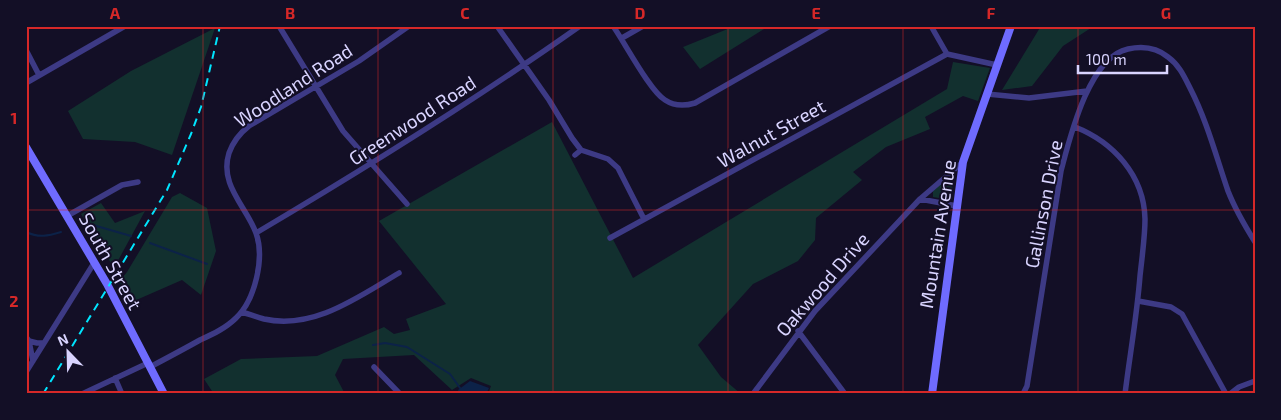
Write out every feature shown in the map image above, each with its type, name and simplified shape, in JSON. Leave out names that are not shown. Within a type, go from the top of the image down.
[{"type":"main road","name":"Mountain Avenue","points":[[932,394],[963,162],[1011,26]]},
{"type":"main road","name":"South Street","points":[[26,147],[94,263],[164,394]]},
{"type":"street","points":[[26,83],[125,26]]},
{"type":"street","points":[[280,26],[343,131],[407,204]]},
{"type":"street","name":"Woodland Road","points":[[82,394],[115,378],[149,365],[228,326],[242,312],[249,300],[256,280],[258,255],[256,234],[228,182],[227,166],[230,151],[238,137],[249,126],[317,87],[401,28],[410,26]]},
{"type":"street","points":[[496,26],[549,100],[581,150],[608,160],[618,168],[644,219]]},
{"type":"street","name":"Greenwood Road","points":[[256,234],[372,164],[524,66],[580,26]]},
{"type":"street","points":[[613,26],[654,90],[664,100],[681,105],[695,103],[703,99],[830,26]]},
{"type":"street","points":[[622,38],[643,26]]},
{"type":"street","points":[[931,26],[947,54],[997,65]]},
{"type":"street","name":"Gallinson Drive","points":[[1024,394],[1062,171],[1074,127],[1093,78],[1101,66],[1120,51],[1130,48],[1145,48],[1159,52],[1172,60],[1182,72],[1203,113],[1229,192],[1242,222],[1255,242]]},
{"type":"street","points":[[26,50],[39,75]]},
{"type":"street","name":"Walnut Street","points":[[610,238],[947,54]]},
{"type":"street","points":[[987,94],[1029,98],[1087,91]]},
{"type":"street","points":[[1074,127],[1095,136],[1112,148],[1126,164],[1136,183],[1143,203],[1145,221],[1138,301],[1125,394]]},
{"type":"street","points":[[575,155],[581,150]]},
{"type":"street","name":"Oakwood Drive","points":[[753,394],[815,310],[920,199],[963,162]]},
{"type":"street","points":[[67,216],[122,184],[138,182]]},
{"type":"street","points":[[920,199],[956,206]]},
{"type":"street","points":[[26,372],[94,263]]},
{"type":"street","points":[[242,312],[264,319],[303,320],[331,311],[399,273]]},
{"type":"street","points":[[1138,301],[1172,307],[1182,314],[1226,394]]},
{"type":"street","points":[[798,331],[845,394]]},
{"type":"street","points":[[27,339],[37,343],[44,343]]},
{"type":"street","points":[[27,339],[33,361]]},
{"type":"street","points":[[374,367],[400,394]]},
{"type":"street","points":[[115,378],[122,394]]},
{"type":"street","points":[[1230,394],[1239,387],[1255,381]]},
{"type":"green space","points":[[735,26],[769,26],[700,69],[683,47]]},
{"type":"green space","points":[[1041,26],[1094,26],[1063,46],[1032,86],[1002,90]]},
{"type":"green space","points":[[215,28],[172,155],[135,142],[83,139],[68,111],[131,71]]},
{"type":"green space","points":[[953,62],[990,68],[978,101],[963,96],[925,117],[930,129],[886,147],[853,172],[862,180],[816,218],[815,240],[798,261],[753,284],[698,345],[721,377],[741,394],[664,394],[663,392],[661,394],[488,394],[491,386],[471,378],[452,390],[414,355],[343,359],[335,375],[345,394],[214,394],[204,379],[241,359],[317,356],[384,327],[394,334],[410,330],[406,319],[446,304],[379,221],[552,122],[633,278],[947,89]]},
{"type":"green space","points":[[948,179],[953,184],[950,200],[933,197],[933,191]]},
{"type":"green space","points":[[180,193],[207,208],[216,251],[201,295],[182,280],[134,301],[119,282],[172,197]]},
{"type":"green space","points":[[101,203],[115,223],[145,211],[114,268],[81,214]]},
{"type":"water","points":[[470,381],[489,388],[486,394],[459,394],[458,390]]},
{"type":"waterway","points":[[86,223],[131,236]]},
{"type":"waterway","points":[[26,232],[44,236],[61,232]]},
{"type":"waterway","points":[[150,243],[207,264]]},
{"type":"waterway","points":[[373,345],[385,343],[407,347],[450,374],[460,388]]},
{"type":"railway","points":[[43,394],[167,190],[201,107],[220,26]]}]
